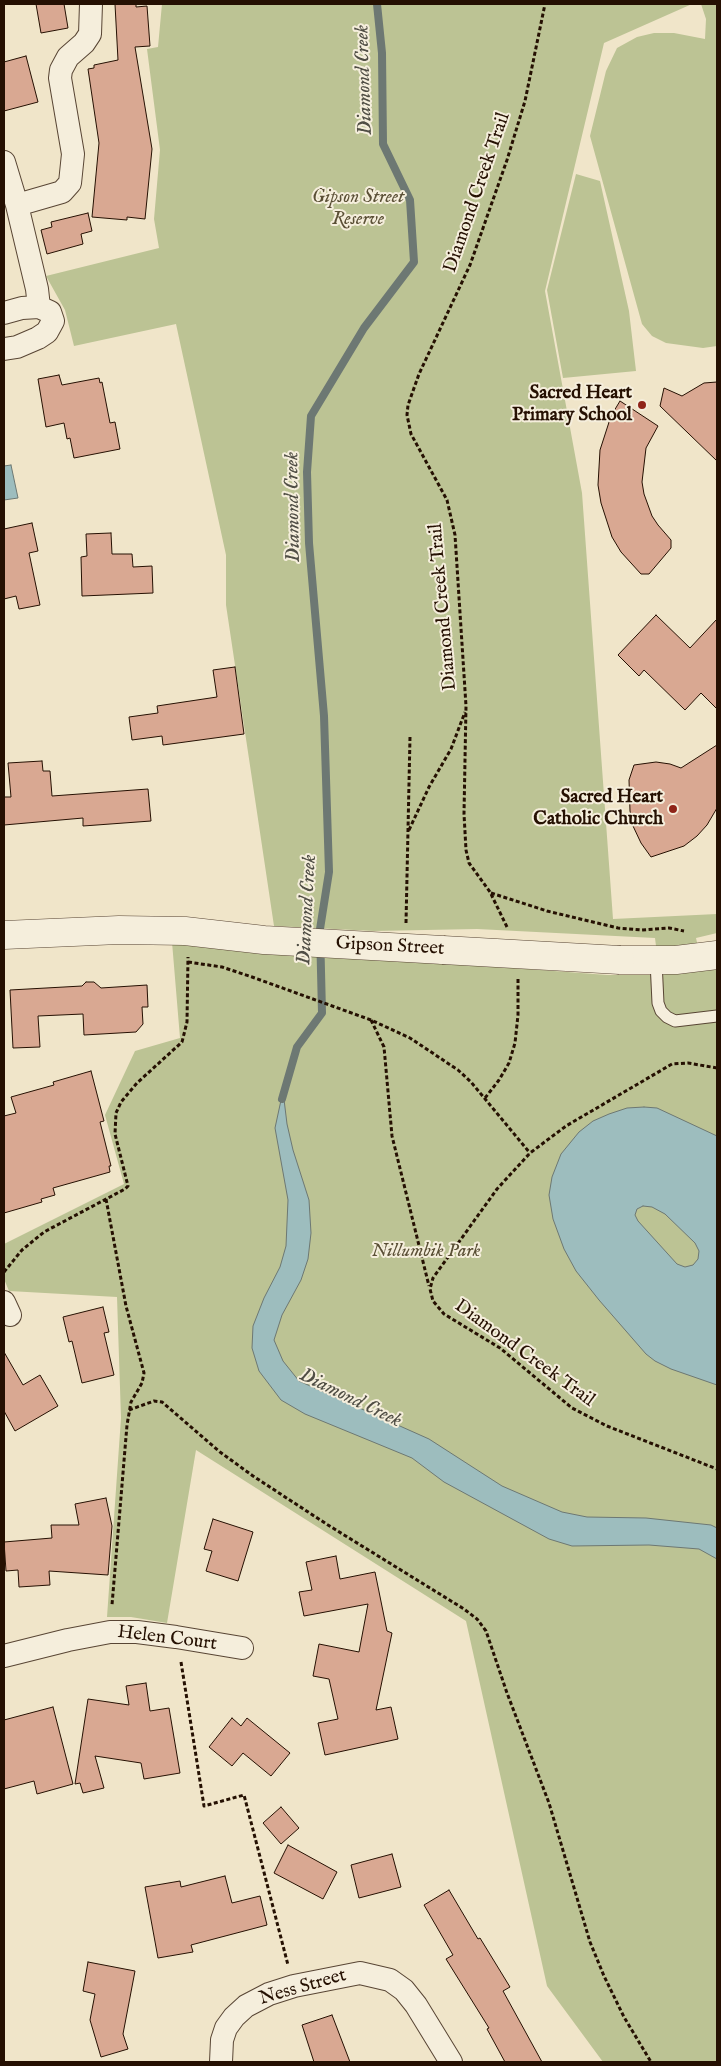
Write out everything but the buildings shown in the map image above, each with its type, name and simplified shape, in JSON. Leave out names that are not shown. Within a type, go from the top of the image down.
[{"type":"street","points":[[17,205],[62,192],[70,183],[74,154],[60,78],[61,70],[68,57],[84,44],[90,34],[91,4]]},
{"type":"street","points":[[4,162],[17,205],[40,308]]},
{"type":"street","points":[[4,313],[22,308],[40,308],[50,312],[53,322],[38,338],[27,344],[4,349]]},
{"type":"street","name":"Gipson Street","points":[[4,935],[119,930],[188,931],[264,940],[620,960],[676,960],[717,955]]},
{"type":"street","name":"Helen Court","points":[[4,1656],[110,1632],[157,1634],[242,1648]]},
{"type":"street","name":"Ness Street","points":[[221,2062],[222,2040],[234,2017],[256,1999],[294,1986],[360,1973],[390,1980],[404,1990],[416,2005],[451,2062]]},
{"type":"lane","points":[[656,961],[658,1004],[661,1011],[667,1017],[675,1021],[717,1016]]},
{"type":"path","name":"Diamond Creek Trail","points":[[508,931],[490,892],[469,863],[466,850],[464,814],[466,706],[455,535],[448,500],[411,434],[408,421],[408,405],[419,374],[470,265],[507,160],[525,101],[545,4]]},
{"type":"path","points":[[408,833],[425,794],[451,749],[460,729],[466,706]]},
{"type":"path","points":[[407,948],[410,737]]},
{"type":"path","points":[[490,892],[548,911],[610,926],[631,930],[668,928],[684,932]]},
{"type":"path","points":[[4,1272],[22,1250],[44,1232],[128,1186],[116,1134],[115,1119],[118,1108],[137,1083],[175,1050],[185,1037],[187,1022],[188,931]]},
{"type":"path","points":[[188,962],[222,967],[252,976],[371,1020],[428,1048],[458,1070],[485,1098],[530,1153]]},
{"type":"path","points":[[485,1098],[509,1063],[515,1043],[518,1015],[518,975]]},
{"type":"path","name":"Diamond Creek Trail","points":[[371,1020],[384,1047],[392,1136],[433,1301],[444,1314],[500,1348],[572,1408],[607,1426],[717,1469]]},
{"type":"path","points":[[430,1289],[434,1278],[497,1189],[530,1153],[566,1126],[672,1064],[688,1063],[717,1068]]},
{"type":"path","points":[[106,1199],[126,1306],[144,1373],[142,1383],[134,1394],[129,1410],[120,1492],[112,1605]]},
{"type":"path","points":[[129,1410],[154,1401],[162,1402],[220,1452],[253,1476],[477,1619],[486,1631],[507,1693],[549,1803],[590,1942],[624,2017],[651,2062]]},
{"type":"path","points":[[181,1662],[204,1806],[244,1795],[287,1960]]},
{"type":"green space","name":"Gipson Street Reserve","points":[[162,4],[692,4],[604,43],[545,291],[582,493],[613,919],[717,914],[717,933],[696,938],[698,947],[656,946],[655,938],[477,929],[374,931],[274,926],[226,605],[226,555],[176,324],[74,346],[65,310],[46,276],[159,248],[154,219],[160,150],[147,49],[158,47]]},
{"type":"green space","points":[[701,4],[717,4],[717,346],[703,348],[666,343],[652,336],[642,324],[590,136],[606,71],[617,48],[637,37],[654,33],[674,33],[705,39],[706,19]]},
{"type":"green space","points":[[576,174],[600,181],[629,311],[636,371],[563,378],[547,290]]},
{"type":"green space","name":"Nillumbik Park","points":[[172,942],[607,975],[660,975],[717,966],[717,2062],[603,2062],[547,1986],[466,1621],[196,1450],[167,1623],[131,1617],[107,1617],[121,1418],[117,1297],[9,1291],[4,1279],[4,1244],[124,1184],[105,1115],[135,1051],[180,1038]]},
{"type":"water","points":[[11,465],[18,498],[4,500],[4,466]]},
{"type":"water","points":[[283,1091],[287,1124],[293,1150],[309,1200],[311,1233],[308,1259],[301,1280],[282,1315],[274,1340],[283,1361],[299,1381],[429,1439],[502,1486],[562,1512],[587,1517],[646,1518],[711,1525],[717,1528],[717,1559],[699,1549],[649,1545],[572,1546],[549,1539],[444,1482],[412,1458],[305,1414],[281,1400],[259,1371],[252,1348],[253,1326],[264,1298],[280,1267],[286,1246],[288,1200],[275,1128]]},
{"type":"water","points":[[627,1108],[657,1108],[717,1136],[717,1385],[671,1369],[646,1354],[576,1271],[564,1249],[553,1219],[549,1195],[552,1177],[561,1154],[579,1132],[593,1121]],"holes":[[[643,1206],[652,1207],[665,1214],[695,1243],[699,1251],[698,1259],[693,1265],[685,1267],[677,1264],[638,1221],[635,1215],[637,1209]]]},
{"type":"waterway","name":"Diamond Creek","points":[[282,1099],[297,1047],[322,1013],[320,929],[329,872],[324,716],[309,543],[307,472],[311,416],[364,328],[414,262],[410,200],[383,144],[382,53],[377,4]]},
{"type":"place","name":"Sacred Heart Primary School","points":[[642,405]]},
{"type":"place","name":"Sacred Heart Catholic Church","points":[[673,809]]}]
